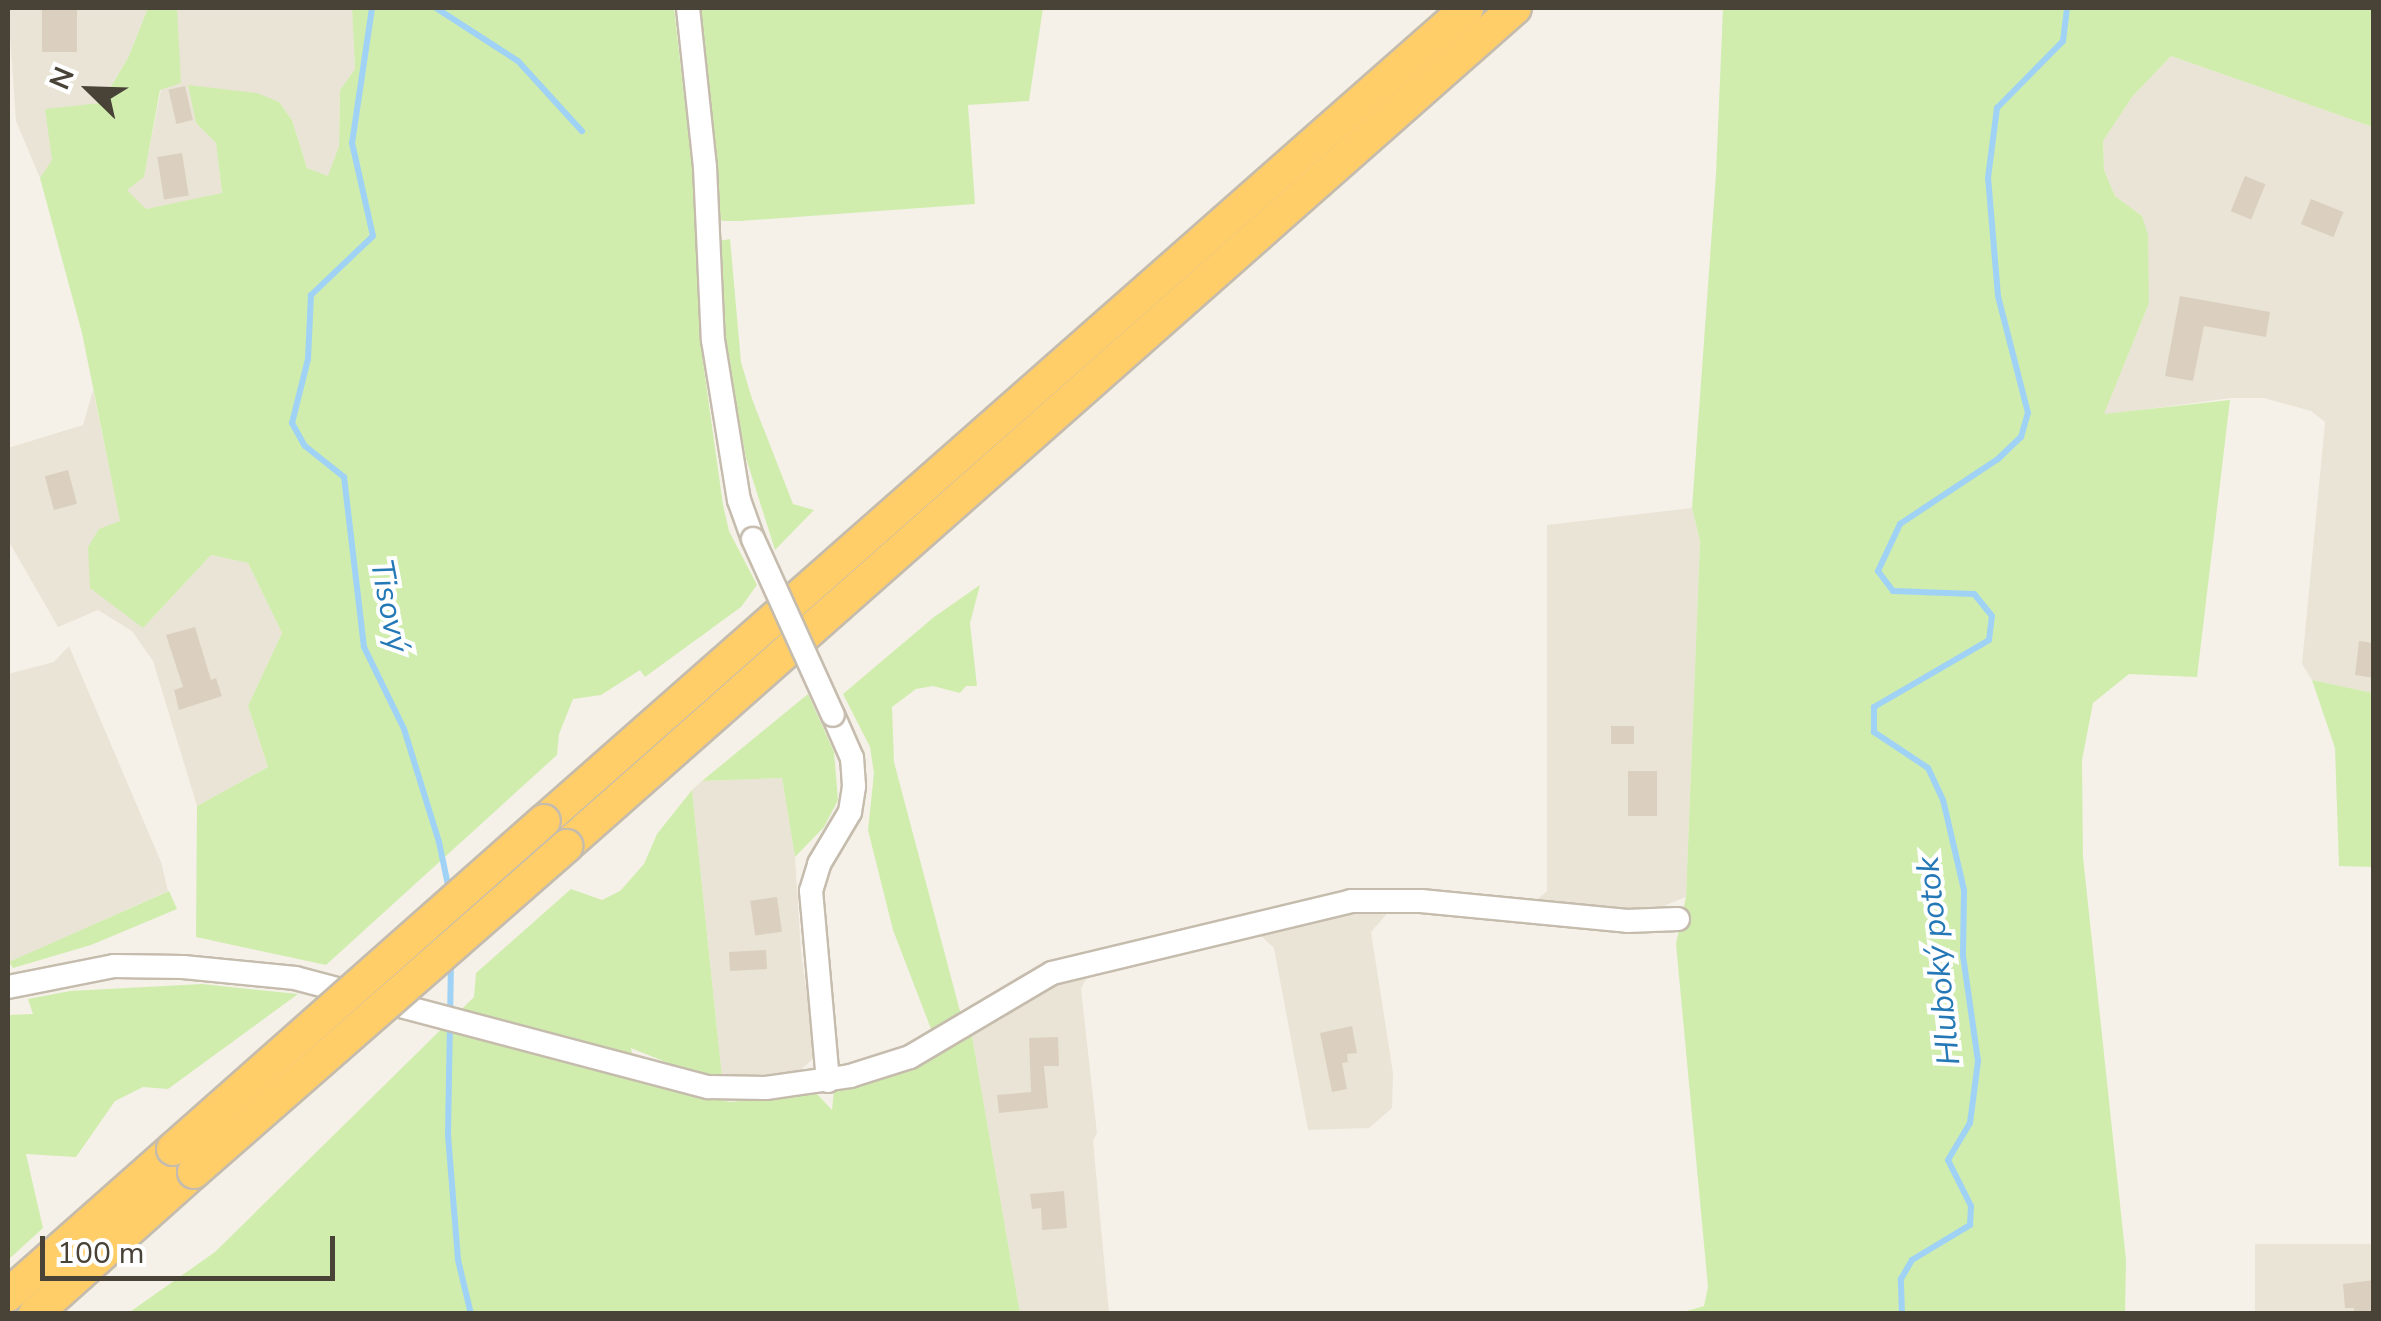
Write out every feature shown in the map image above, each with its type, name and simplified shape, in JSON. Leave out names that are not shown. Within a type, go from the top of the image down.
[{"type":"highway","points":[[35,1314],[184,1161],[544,822],[1467,8]]},
{"type":"highway","points":[[8,1295],[184,1161],[566,846],[1515,8]]},
{"type":"street","points":[[688,8],[705,167],[712,340],[739,500],[852,758],[854,786],[850,812],[819,864],[811,891],[828,1080]]},
{"type":"street","points":[[8,987],[114,966],[233,970],[295,978],[709,1087],[766,1088],[828,1080],[910,1057],[1052,973],[1351,901],[1421,900],[1627,921],[1678,918]]},
{"type":"shaded area","points":[[8,8],[148,8],[128,58],[100,104],[40,178],[16,121]]},
{"type":"shaded area","points":[[177,8],[352,8],[355,69],[340,90],[339,146],[328,177],[307,168],[292,120],[279,102],[196,123],[216,143],[222,194],[146,209],[126,190],[144,176]]},
{"type":"shaded area","points":[[2171,56],[2373,127],[2373,693],[2312,680],[2302,664],[2325,422],[2311,411],[2264,398],[2231,398],[2103,415],[2149,303],[2142,216],[2115,196],[2104,170],[2103,141],[2132,97]]},
{"type":"shaded area","points":[[93,390],[143,628],[211,555],[248,563],[282,633],[248,706],[268,767],[197,806],[153,661],[132,631],[98,610],[58,627],[8,540],[8,448],[83,425]]},
{"type":"shaded area","points":[[1692,508],[1700,541],[1686,897],[1651,911],[1532,904],[1547,891],[1547,525]]},
{"type":"shaded area","points":[[69,646],[161,862],[168,891],[8,963],[8,674],[54,662]]},
{"type":"shaded area","points":[[782,778],[795,857],[801,951],[815,1057],[797,1073],[722,1077],[692,790],[702,781]]},
{"type":"shaded area","points":[[1361,909],[1391,909],[1371,932],[1393,1073],[1392,1108],[1369,1128],[1308,1130],[1274,948],[1260,935]]},
{"type":"shaded area","points":[[1086,979],[1081,989],[1097,1133],[1093,1141],[1109,1313],[1020,1313],[971,1030],[1049,985]]},
{"type":"shaded area","points":[[2255,1244],[2373,1244],[2373,1313],[2255,1313]]},
{"type":"green space","points":[[148,8],[177,8],[181,83],[160,90],[144,177],[127,190],[146,209],[222,193],[216,143],[196,123],[188,85],[257,93],[279,102],[292,120],[307,168],[328,176],[339,146],[340,90],[355,69],[352,8],[674,8],[694,182],[702,355],[723,505],[729,531],[757,585],[741,607],[645,677],[640,670],[601,695],[573,699],[559,734],[557,755],[326,965],[196,937],[197,806],[268,767],[248,706],[282,633],[248,563],[211,555],[143,628],[90,588],[88,547],[99,529],[120,521],[82,333],[40,178],[52,160],[45,109],[101,103],[128,58]]},
{"type":"green space","points":[[696,8],[1043,8],[1029,101],[968,105],[975,204],[722,221],[718,214]]},
{"type":"green space","points":[[1723,8],[2373,8],[2373,127],[2171,56],[2132,97],[2103,141],[2104,170],[2115,196],[2142,216],[2148,235],[2149,303],[2104,414],[2230,400],[2197,677],[2129,674],[2093,703],[2082,760],[2083,857],[2126,1260],[2125,1313],[1676,1314],[1704,1306],[1708,1287],[1676,944],[1686,897],[1700,541],[1692,508],[1716,174]]},
{"type":"green space","points":[[730,239],[741,362],[752,399],[793,504],[814,510],[775,550],[746,458],[727,359],[719,241]]},
{"type":"green space","points":[[980,585],[970,623],[977,686],[966,686],[960,693],[933,686],[916,689],[892,707],[894,762],[961,1015],[933,1034],[893,930],[868,830],[874,773],[870,747],[843,694],[934,617]]},
{"type":"green space","points":[[2312,680],[2373,693],[2373,867],[2339,866],[2335,748]]},
{"type":"green space","points":[[808,694],[834,752],[838,800],[824,827],[795,857],[782,778],[702,781]]},
{"type":"green space","points":[[692,790],[722,1077],[693,1073],[631,1048],[637,1080],[730,1102],[817,1094],[832,1110],[834,1090],[860,1083],[971,1030],[1020,1313],[127,1314],[215,1252],[474,997],[476,973],[571,889],[602,900],[620,891],[644,864],[657,834]]},
{"type":"green space","points":[[169,891],[177,909],[91,945],[13,968],[9,962]]},
{"type":"green space","points":[[202,984],[298,994],[168,1089],[143,1087],[115,1101],[76,1157],[26,1154],[43,1228],[8,1260],[8,1015],[33,1014],[28,999],[70,991]]},
{"type":"building","points":[[42,8],[77,8],[77,52],[42,52]]},
{"type":"building","points":[[185,86],[193,120],[176,124],[168,90]]},
{"type":"building","points":[[182,153],[189,195],[164,199],[157,157]]},
{"type":"building","points":[[2245,176],[2265,184],[2251,219],[2231,211]]},
{"type":"building","points":[[2311,199],[2343,212],[2333,237],[2301,224]]},
{"type":"building","points":[[2180,296],[2270,312],[2266,337],[2204,326],[2193,381],[2165,376]]},
{"type":"building","points":[[68,470],[77,504],[54,510],[45,476]]},
{"type":"building","points":[[195,627],[211,680],[216,678],[222,696],[179,710],[174,690],[183,687],[166,635]]},
{"type":"building","points":[[2359,641],[2374,643],[2374,678],[2355,675]]},
{"type":"building","points":[[1611,726],[1634,726],[1634,744],[1611,744]]},
{"type":"building","points":[[1628,771],[1657,771],[1657,816],[1628,816]]},
{"type":"building","points":[[777,897],[782,932],[755,935],[750,901]]},
{"type":"building","points":[[766,950],[767,969],[730,971],[729,952]]},
{"type":"building","points":[[1352,1026],[1357,1053],[1347,1054],[1348,1062],[1342,1063],[1347,1089],[1332,1092],[1320,1033]]},
{"type":"building","points":[[1058,1037],[1059,1066],[1044,1066],[1048,1108],[999,1113],[997,1095],[1031,1092],[1029,1038]]},
{"type":"building","points":[[1064,1191],[1067,1228],[1042,1230],[1041,1208],[1032,1209],[1030,1194]]},
{"type":"building","points":[[2374,1280],[2374,1312],[2354,1314],[2354,1308],[2345,1308],[2343,1284]]},
{"type":"waterway","name":"Tisový","points":[[372,8],[352,143],[373,236],[311,295],[308,359],[292,423],[305,446],[344,477],[364,647],[404,729],[439,842],[449,890]]},
{"type":"waterway","points":[[436,8],[518,61],[582,131]]},
{"type":"waterway","name":"Hluboký potok","points":[[1902,1314],[1901,1279],[1912,1260],[1970,1225],[1971,1206],[1948,1160],[1970,1123],[1978,1061],[1963,955],[1964,890],[1943,800],[1928,768],[1874,732],[1874,707],[1989,640],[1992,616],[1974,594],[1893,591],[1878,571],[1900,524],[1998,459],[2021,437],[2028,413],[1998,296],[1988,178],[1997,108],[2063,41],[2067,8]]},
{"type":"waterway","name":"Tisový","points":[[451,962],[448,1135],[458,1260],[471,1314]]}]
